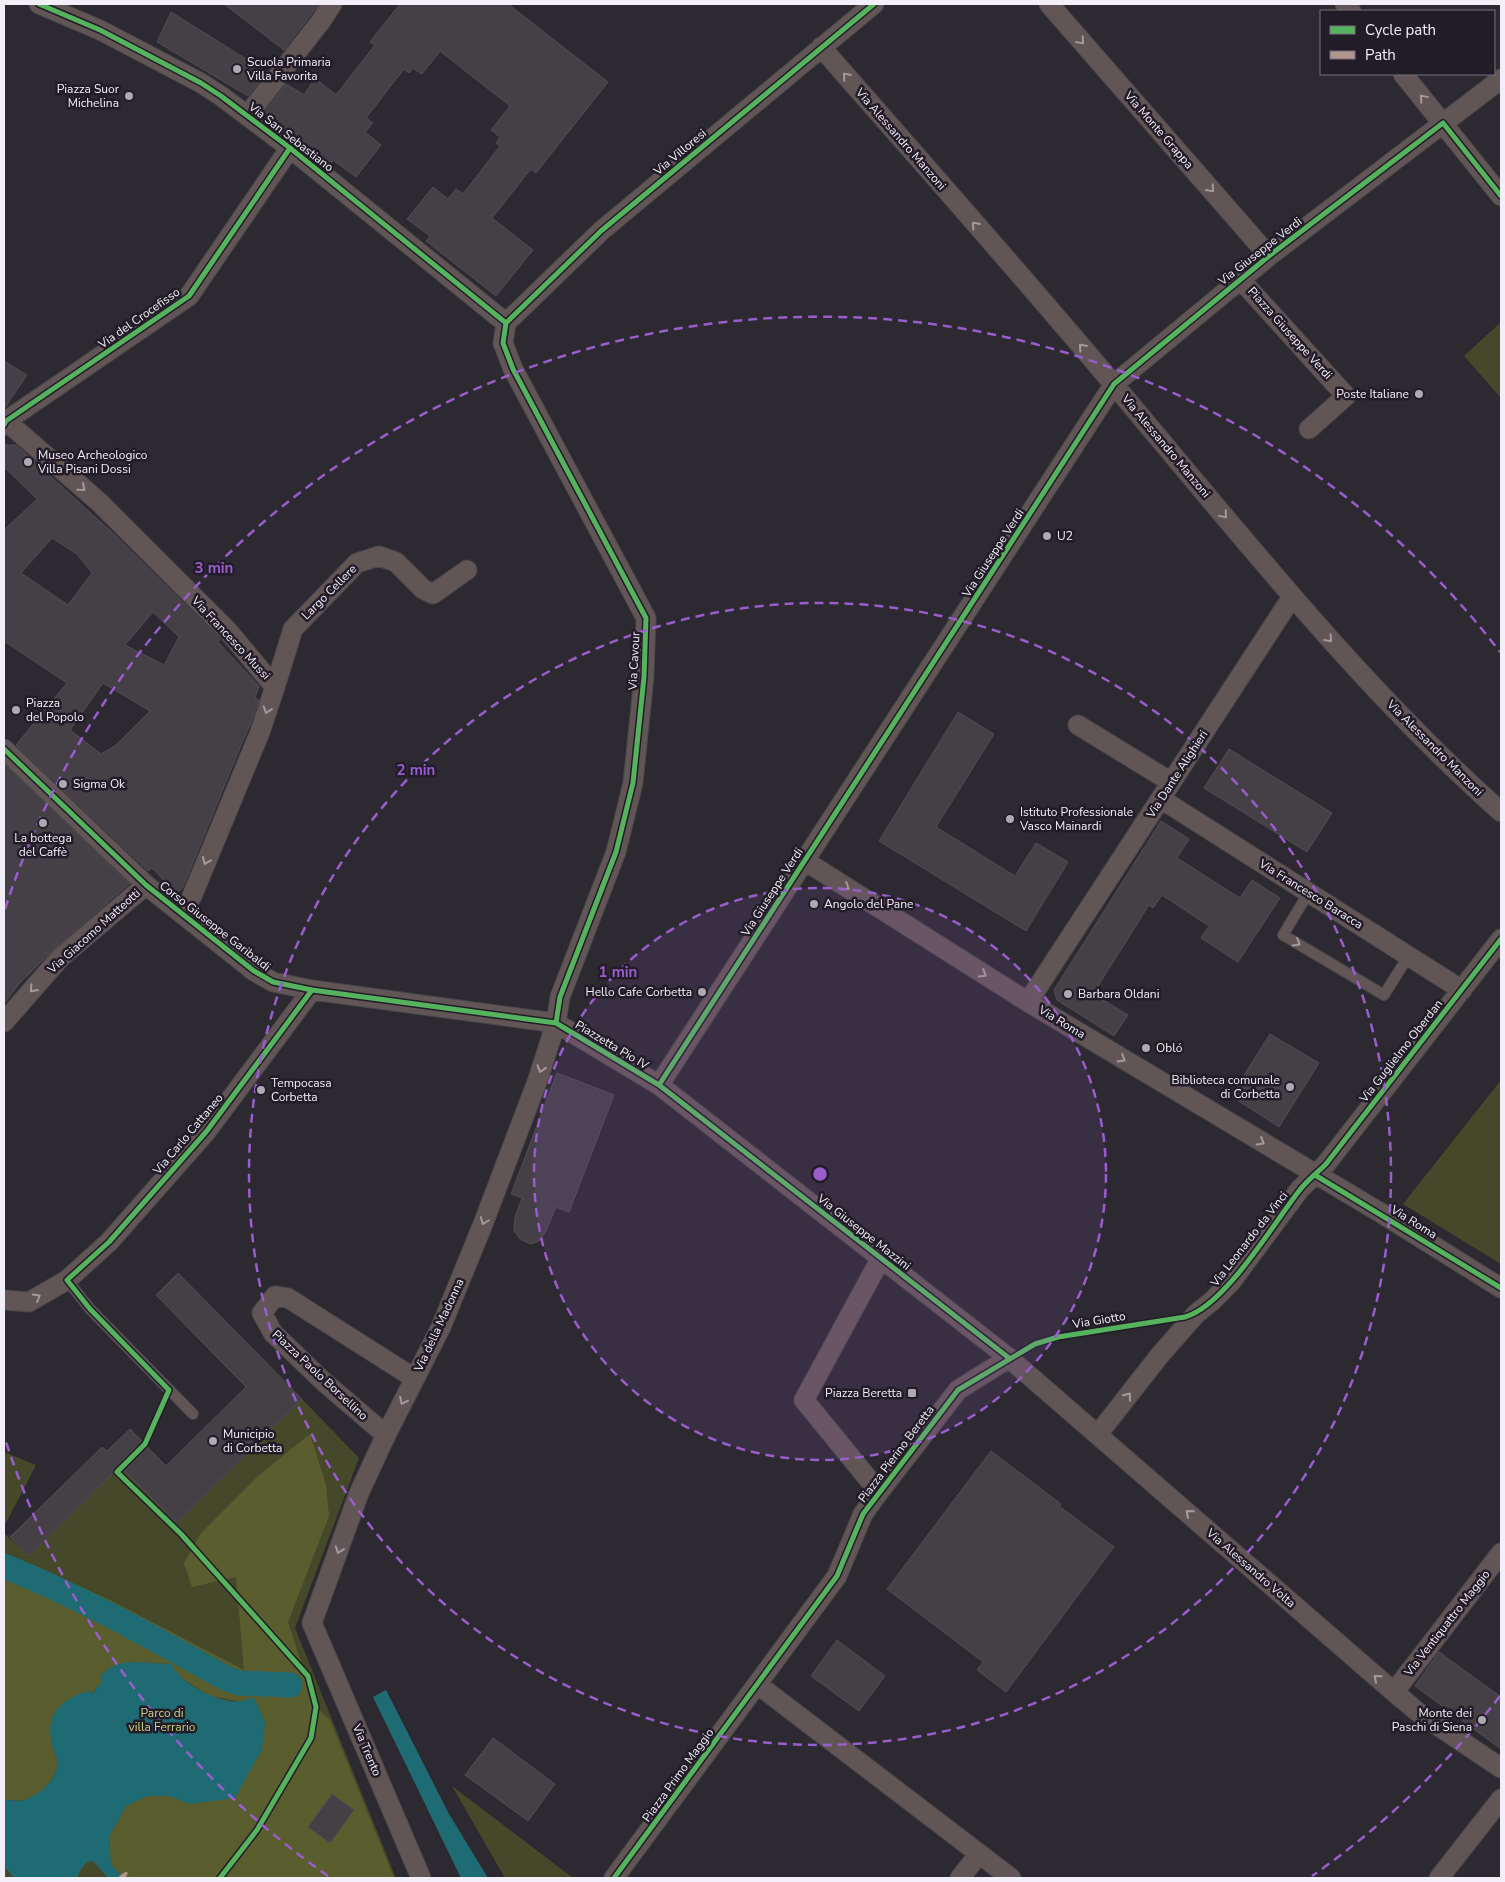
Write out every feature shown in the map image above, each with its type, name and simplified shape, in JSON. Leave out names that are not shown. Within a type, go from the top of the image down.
[{"type":"street","name":"Via San Sebastiano","points":[[39,4],[100,30],[201,83],[290,148],[506,323]]},
{"type":"street","points":[[247,116],[321,21],[332,4]]},
{"type":"street","name":"Via Villoresi","points":[[506,323],[601,231],[874,4]]},
{"type":"street","name":"Via Monte Grappa","points":[[1049,4],[1269,256]]},
{"type":"street","name":"Via Alessandro Manzoni","points":[[821,47],[1114,384],[1292,597],[1364,678],[1501,812]]},
{"type":"street","points":[[1404,75],[1501,196]]},
{"type":"street","name":"Via Giuseppe Verdi","points":[[659,1084],[1114,384],[1269,256],[1501,79]]},
{"type":"street","name":"Via del Crocefisso","points":[[5,423],[189,296],[290,148]]},
{"type":"street","name":"Piazza Giuseppe Verdi","points":[[1240,279],[1346,396],[1310,429]]},
{"type":"street","name":"Via Cavour","points":[[506,323],[503,343],[513,368],[646,618],[644,677],[633,784],[616,852],[560,997],[556,1023]]},
{"type":"street","name":"Via Francesco Mussi","points":[[5,423],[100,503],[228,631],[275,687],[260,732],[192,896],[182,914]]},
{"type":"street","name":"Largo Cellere","points":[[275,687],[293,629],[357,563],[379,556],[396,562],[423,589],[433,594],[467,570]]},
{"type":"street","name":"Via Dante Alighieri","points":[[1028,1002],[1292,597]]},
{"type":"street","points":[[1078,725],[1171,782]]},
{"type":"street","name":"Corso Giuseppe Garibaldi","points":[[4,749],[146,885],[254,970],[273,982],[312,990],[556,1023]]},
{"type":"street","name":"Via Francesco Baracca","points":[[1161,799],[1462,990]]},
{"type":"street","name":"Via Roma","points":[[805,861],[1028,1002],[1501,1288]]},
{"type":"street","name":"Via Giacomo Matteotti","points":[[4,1022],[60,958],[146,885]]},
{"type":"street","name":"Via Guglielmo Oberdan","points":[[1315,1174],[1332,1157],[1501,939]]},
{"type":"street","name":"Via Carlo Cattaneo","points":[[4,1300],[29,1302],[67,1280],[109,1242],[206,1132],[312,990]]},
{"type":"street","name":"Piazzetta Pio IV","points":[[556,1023],[659,1084]]},
{"type":"street","name":"Via della Madonna","points":[[312,1623],[360,1493],[386,1435],[441,1326],[483,1224],[537,1082],[556,1023]]},
{"type":"street","name":"Via Giuseppe Mazzini","points":[[659,1084],[1009,1358]]},
{"type":"street","name":"Via Leonardo da Vinci","points":[[1098,1434],[1160,1355],[1196,1314],[1212,1302],[1231,1282],[1300,1189],[1315,1174]]},
{"type":"street","name":"Piazza Pierino Beretta","points":[[879,1492],[804,1400],[881,1258]]},
{"type":"street","name":"Piazza Paolo Borsellino","points":[[386,1435],[324,1382],[272,1333],[262,1313],[275,1296],[288,1298],[414,1378]]},
{"type":"street","name":"Piazza Pierino Beretta","points":[[758,1684],[837,1576],[863,1514],[879,1492],[958,1390],[1009,1358]]},
{"type":"street","name":"Via Alessandro Volta","points":[[1009,1358],[1394,1692],[1419,1712],[1501,1768]]},
{"type":"street","name":"Via Ventiquattro Maggio","points":[[1394,1692],[1501,1554]]},
{"type":"street","name":"Via Trento","points":[[312,1623],[421,1878]]},
{"type":"street","points":[[758,1684],[1011,1878]]},
{"type":"street","name":"Piazza Primo Maggio","points":[[614,1878],[758,1684]]},
{"type":"street","points":[[1439,1878],[1501,1799]]},
{"type":"street","points":[[960,1878],[979,1854]]},
{"type":"lane","points":[[1309,892],[1283,935],[1384,995],[1409,955]]},
{"type":"lane","points":[[67,1280],[90,1309],[193,1414]]},
{"type":"green space","points":[[1501,322],[1501,398],[1464,356]]},
{"type":"green space","points":[[1501,1080],[1501,1264],[1403,1204]]},
{"type":"green space","name":"Parco di villa Ferrario","points":[[302,1399],[359,1458],[295,1628],[396,1878],[4,1878],[4,1533],[29,1556],[121,1465],[177,1523]]},
{"type":"green space","points":[[310,1434],[326,1485],[329,1516],[288,1622],[316,1707],[330,1720],[394,1878],[123,1878],[111,1864],[109,1837],[126,1806],[148,1796],[169,1796],[190,1804],[261,1751],[265,1723],[255,1699],[243,1702],[210,1696],[180,1677],[170,1664],[131,1662],[102,1681],[51,1742],[57,1765],[50,1782],[35,1796],[21,1800],[4,1800],[4,1553],[110,1600],[244,1670],[236,1577],[192,1587],[184,1563],[201,1533],[259,1475]]},
{"type":"green space","points":[[4,1452],[36,1465],[4,1527]]},
{"type":"green space","points":[[452,1786],[573,1878],[505,1878]]},
{"type":"water","points":[[131,1662],[170,1664],[180,1676],[194,1687],[223,1700],[242,1701],[249,1698],[255,1699],[265,1723],[261,1751],[235,1798],[190,1804],[169,1796],[148,1796],[126,1806],[109,1837],[111,1864],[123,1878],[108,1878],[93,1861],[87,1862],[77,1878],[14,1878],[4,1866],[4,1800],[25,1800],[48,1785],[57,1768],[50,1730],[54,1714],[65,1702],[72,1698],[89,1691],[92,1694],[102,1681],[100,1677],[110,1668]]},
{"type":"water","points":[[386,1690],[449,1814],[488,1878],[461,1878],[373,1697]]},
{"type":"building","points":[[224,4],[319,4],[284,50]]},
{"type":"building","points":[[400,4],[508,4],[608,82],[536,173],[531,169],[492,218],[533,250],[496,296],[426,241],[430,236],[407,219],[433,187],[448,199],[456,189],[463,194],[500,146],[496,143],[500,137],[491,130],[510,106],[440,51],[422,74],[413,68],[409,73],[404,69],[366,118],[373,123],[365,132],[381,145],[356,177],[333,160],[330,165],[264,113],[286,84],[304,95],[315,78],[336,95],[375,45],[370,42]]},
{"type":"building","points":[[171,12],[267,72],[248,96],[157,42]]},
{"type":"building","points":[[4,361],[27,375],[4,409]]},
{"type":"building","points":[[4,445],[16,445],[114,534],[220,639],[218,642],[259,686],[255,698],[259,700],[250,725],[183,887],[177,894],[152,868],[148,871],[16,745],[67,683],[4,641],[4,530],[37,499],[4,467]],"holes":[[[52,538],[77,554],[92,573],[68,605],[21,573]],[[153,612],[179,637],[164,665],[125,645]],[[103,683],[150,711],[115,746],[101,754],[70,730]]]},
{"type":"building","points":[[958,712],[994,734],[936,827],[1015,876],[1036,843],[1068,862],[1026,931],[879,841]]},
{"type":"building","points":[[1229,749],[1332,813],[1307,852],[1204,788]]},
{"type":"building","points":[[4,764],[129,884],[53,950],[19,984],[4,1004]]},
{"type":"building","points":[[1161,821],[1189,839],[1177,858],[1240,898],[1252,880],[1280,898],[1238,962],[1201,938],[1209,926],[1162,895],[1153,908],[1149,905],[1093,994],[1128,1015],[1114,1036],[1057,1000],[1054,990]]},
{"type":"building","points":[[1270,1034],[1319,1063],[1279,1127],[1231,1096]]},
{"type":"building","points":[[557,1073],[614,1095],[569,1212],[556,1207],[546,1231],[539,1241],[531,1244],[520,1239],[514,1231],[515,1217],[522,1198],[511,1194]]},
{"type":"building","points":[[178,1273],[302,1399],[177,1523],[120,1466],[29,1556],[10,1537],[102,1447],[107,1451],[130,1429],[166,1466],[246,1387],[156,1295]]},
{"type":"building","points":[[991,1451],[1061,1504],[1059,1506],[1114,1547],[1006,1692],[977,1670],[983,1662],[887,1589]]},
{"type":"building","points":[[837,1640],[885,1676],[859,1711],[811,1676]]},
{"type":"building","name":"Monte dei Paschi di Siena","points":[[1439,1652],[1501,1697],[1501,1749],[1415,1686]]},
{"type":"building","points":[[493,1738],[555,1784],[528,1821],[465,1775]]},
{"type":"building","points":[[332,1794],[354,1810],[330,1843],[308,1827]]},
{"type":"waterway","points":[[4,1566],[89,1605],[225,1678],[239,1683],[290,1685]]},
{"type":"marked path","points":[[120,1878],[126,1874],[129,1878]]},
{"type":"cycle path","points":[[39,4],[100,30],[201,83],[221,96],[290,148],[506,323]]},
{"type":"cycle path","points":[[506,323],[601,231],[874,4]]},
{"type":"cycle path","points":[[659,1085],[1114,384],[1269,256],[1443,123],[1501,196]]},
{"type":"cycle path","points":[[4,425],[6,421],[189,296],[290,148]]},
{"type":"cycle path","points":[[506,323],[503,343],[513,369],[646,618],[644,677],[633,783],[616,852],[560,997],[556,1023]]},
{"type":"cycle path","points":[[4,749],[146,885],[254,971],[273,982],[312,990],[556,1023],[659,1085],[1009,1358]]},
{"type":"cycle path","name":"Via Giotto","points":[[614,1878],[837,1576],[863,1514],[958,1390],[1035,1344],[1058,1337],[1185,1317],[1200,1310],[1216,1297],[1247,1262],[1302,1187],[1326,1164],[1501,939]]},
{"type":"cycle path","points":[[220,1878],[257,1830],[311,1738],[316,1707],[308,1676],[181,1534],[117,1472],[145,1444],[169,1390],[90,1309],[67,1280],[109,1242],[206,1132],[312,990]]},
{"type":"cycle path","points":[[1315,1175],[1501,1288]]},
{"type":"place","name":"Scuola Primaria Villa Favorita","points":[[237,69]]},
{"type":"place","name":"Piazza Suor Michelina","points":[[129,96]]},
{"type":"place","name":"Poste Italiane","points":[[1419,394]]},
{"type":"place","name":"Museo Archeologico Villa Pisani Dossi","points":[[28,462]]},
{"type":"place","name":"U2","points":[[1047,536]]},
{"type":"place","name":"Piazza del Popolo","points":[[16,710]]},
{"type":"place","name":"Sigma Ok","points":[[63,784]]},
{"type":"place","name":"Istituto Professionale Vasco Mainardi","points":[[1010,819]]},
{"type":"place","name":"La bottega del Caffè","points":[[43,823]]},
{"type":"place","name":"Angolo del Pane","points":[[814,904]]},
{"type":"place","name":"Hello Cafe Corbetta","points":[[702,992]]},
{"type":"place","name":"Barbara Oldani","points":[[1068,994]]},
{"type":"place","name":"Obló","points":[[1146,1048]]},
{"type":"place","name":"Biblioteca comunale di Corbetta","points":[[1290,1087]]},
{"type":"place","name":"Tempocasa Corbetta","points":[[261,1090]]},
{"type":"place","name":"Piazza Beretta","points":[[912,1393]]},
{"type":"place","name":"Municipio di Corbetta","points":[[213,1441]]},
{"type":"place","name":"Monte dei Paschi di Siena","points":[[1482,1720]]}]
